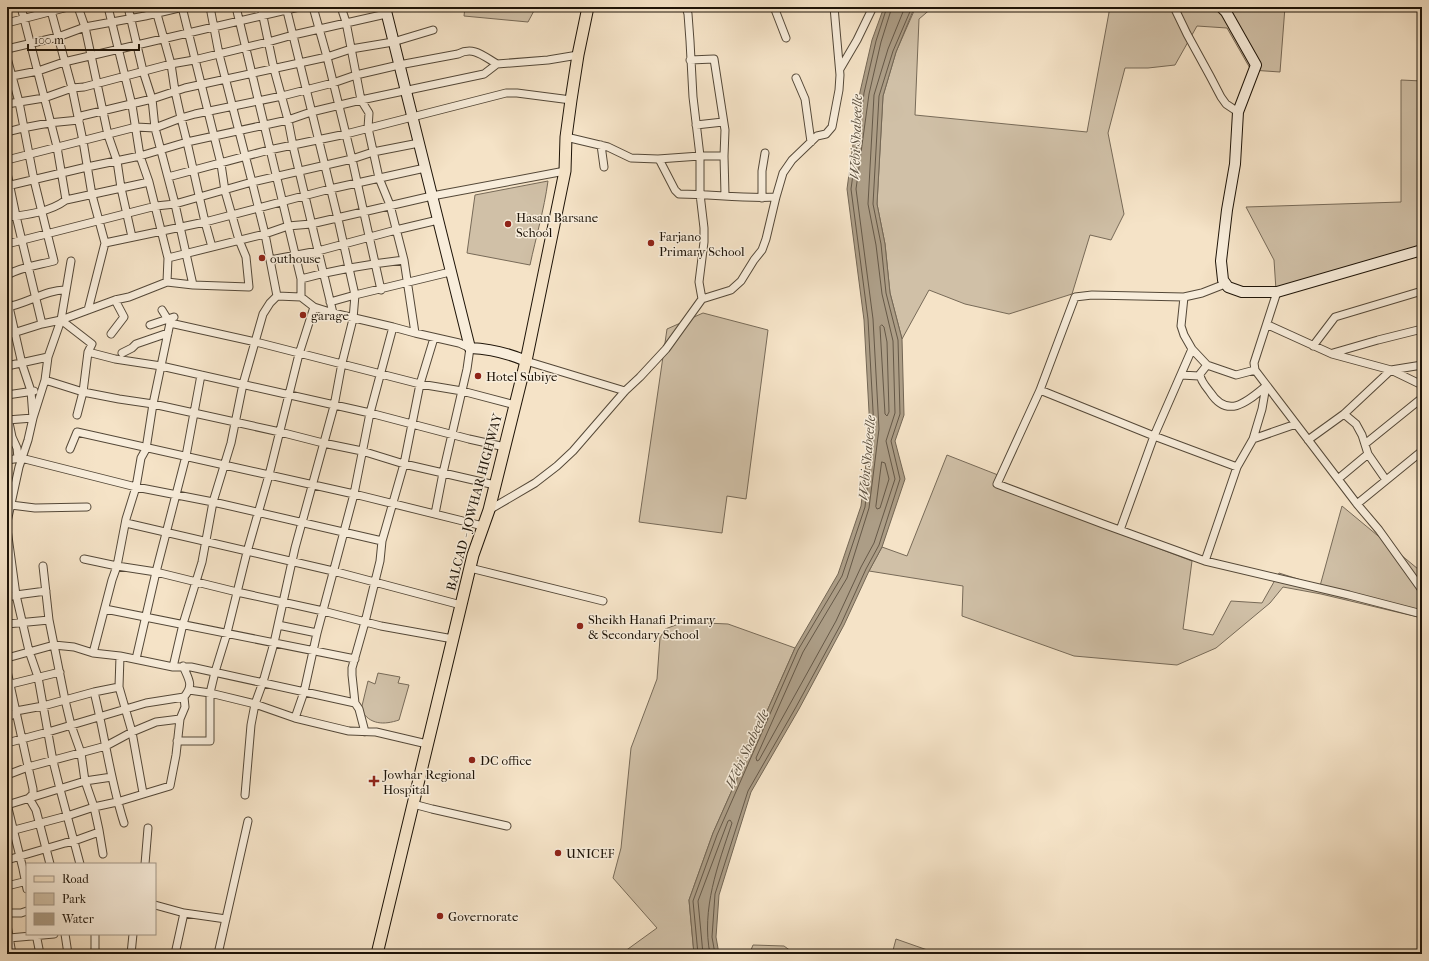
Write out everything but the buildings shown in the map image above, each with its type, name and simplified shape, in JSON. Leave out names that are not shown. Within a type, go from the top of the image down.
[{"type":"main road","name":"BALCAD - JOWHAR HIGHWAY","points":[[377,954],[470,568],[489,510],[526,361],[564,171],[566,137],[571,100],[578,55],[588,7]]},
{"type":"street","points":[[21,7],[57,147],[66,200]]},
{"type":"street","points":[[7,23],[24,19],[50,9],[68,7]]},
{"type":"street","points":[[78,7],[85,27],[108,135],[117,161],[121,188],[132,237]]},
{"type":"street","points":[[108,7],[132,105],[140,156],[150,182],[168,258],[167,282]]},
{"type":"street","points":[[128,7],[143,72],[152,99],[155,128],[175,204],[192,285]]},
{"type":"street","points":[[7,49],[58,38],[85,27],[130,19],[156,10],[182,7],[221,164],[225,191],[239,240],[246,257],[249,287],[192,285],[167,282],[129,297],[115,300],[61,320],[42,324],[7,335]]},
{"type":"street","points":[[210,7],[219,54],[259,208],[277,296]]},
{"type":"street","points":[[236,7],[301,279],[301,297]]},
{"type":"street","points":[[261,7],[274,68],[288,120],[311,224],[333,313]]},
{"type":"street","points":[[10,76],[38,71],[64,62],[239,22],[286,8],[300,7]]},
{"type":"street","points":[[312,7],[320,30],[332,83],[346,134],[381,290]]},
{"type":"street","points":[[341,7],[346,22],[362,100],[369,113],[368,128],[379,178],[390,205],[404,260],[415,334]]},
{"type":"street","points":[[686,7],[688,14],[690,60],[700,156],[700,194],[704,242],[699,282],[702,299]]},
{"type":"street","points":[[774,7],[786,38]]},
{"type":"street","points":[[489,510],[535,483],[557,466],[573,451],[625,391],[666,349],[702,299],[731,290],[741,281],[764,245],[783,173],[792,160],[817,136],[826,134],[832,127],[839,90],[840,69],[834,7]]},
{"type":"street","points":[[840,69],[857,40],[872,7]]},
{"type":"street","points":[[1174,7],[1221,97],[1226,104],[1238,112]]},
{"type":"street","points":[[1222,7],[1256,66],[1238,112],[1235,164],[1227,210],[1221,261],[1222,275],[1225,284],[1232,289],[1242,292],[1277,292],[1422,250]]},
{"type":"street","points":[[245,795],[251,725],[255,704],[274,643],[292,562],[334,406],[342,363],[353,319],[355,295],[338,219],[286,8]]},
{"type":"street","points":[[50,9],[72,88],[92,195],[105,243],[88,310]]},
{"type":"street","points":[[156,10],[171,64],[181,118],[212,247]]},
{"type":"street","points":[[7,104],[44,98],[72,88],[96,84],[171,64],[194,60],[292,35],[320,30],[385,10],[470,348],[470,355],[462,391],[442,473],[435,514]]},
{"type":"street","points":[[7,132],[51,122],[79,120],[81,116],[132,105],[175,91],[327,57],[351,48],[393,42],[433,30]]},
{"type":"street","points":[[7,160],[136,127],[155,128],[181,118],[207,111],[282,96],[399,65],[458,54],[466,50],[475,51],[497,64]]},
{"type":"street","points":[[8,186],[140,156],[187,142],[288,120],[312,112],[339,107],[362,100],[484,74],[497,64],[548,60],[578,55]]},
{"type":"street","points":[[7,58],[10,76],[19,102],[28,154],[54,261],[15,271],[7,276]]},
{"type":"street","points":[[690,60],[714,59],[724,130],[725,195]]},
{"type":"street","points":[[796,78],[804,99],[811,142]]},
{"type":"street","points":[[168,177],[269,150],[346,134],[506,93],[571,100]]},
{"type":"street","points":[[696,125],[723,122]]},
{"type":"street","points":[[566,137],[608,147],[630,158],[658,159],[724,156]]},
{"type":"street","points":[[7,244],[156,206],[175,204],[200,196],[225,191],[252,182],[352,159],[374,152],[419,143]]},
{"type":"street","points":[[601,145],[604,167]]},
{"type":"street","points":[[762,198],[762,171],[765,153]]},
{"type":"street","points":[[658,159],[677,193],[762,198],[776,197]]},
{"type":"street","points":[[105,243],[161,230],[179,228],[205,222],[330,189],[425,168]]},
{"type":"street","points":[[168,258],[265,234],[288,226],[311,224],[338,219],[390,205],[432,196],[564,171]]},
{"type":"street","points":[[7,173],[8,186],[42,324]]},
{"type":"street","points":[[7,217],[58,207],[66,200],[150,182]]},
{"type":"street","points":[[270,260],[344,245],[438,220]]},
{"type":"street","points":[[301,279],[323,273],[375,263],[404,260]]},
{"type":"street","points":[[7,522],[12,504],[20,458],[28,440],[45,380],[48,357],[61,320],[71,261]]},
{"type":"street","points":[[330,302],[450,272]]},
{"type":"street","points":[[1225,284],[1202,294],[1184,297],[1092,295],[1075,297],[1040,390],[997,484],[1205,561],[1422,614]]},
{"type":"street","points":[[8,307],[36,299],[57,290],[66,290]]},
{"type":"street","points":[[1313,346],[1334,317],[1422,291]]},
{"type":"street","points":[[1277,292],[1268,325],[1254,362],[1255,370],[1357,504],[1379,530],[1422,590]]},
{"type":"street","points":[[277,296],[301,297],[314,307],[353,319],[459,343],[470,348],[485,348],[506,353],[526,361],[625,391]]},
{"type":"street","points":[[173,667],[195,582],[202,562],[213,502],[236,422],[243,384],[263,314],[277,296]]},
{"type":"street","points":[[1184,297],[1181,326],[1184,335],[1192,349],[1207,365],[1236,375],[1255,370]]},
{"type":"street","points":[[7,298],[22,364],[31,391],[33,418]]},
{"type":"street","points":[[111,334],[124,317],[115,300]]},
{"type":"street","points":[[177,741],[210,741],[210,693],[215,672],[228,633],[247,552],[269,475],[299,354],[314,307]]},
{"type":"street","points":[[93,653],[117,566],[126,523],[136,487],[141,458],[146,449],[153,404],[170,320],[162,310]]},
{"type":"street","points":[[61,320],[92,344],[88,352],[83,392],[77,414]]},
{"type":"street","points":[[150,325],[170,320],[420,384],[462,391],[515,405]]},
{"type":"street","points":[[1268,325],[1332,354],[1391,370],[1422,385]]},
{"type":"street","points":[[295,718],[304,692],[317,633],[354,494],[370,413],[393,327]]},
{"type":"street","points":[[1332,354],[1422,329]]},
{"type":"street","points":[[122,353],[132,348],[136,344],[168,333]]},
{"type":"street","points":[[365,732],[359,709],[355,702],[352,668],[380,561],[382,541],[404,464],[420,384],[434,338]]},
{"type":"street","points":[[1120,530],[1154,436],[1192,349]]},
{"type":"street","points":[[88,352],[115,359],[161,366],[243,384],[370,413],[452,435],[505,447]]},
{"type":"street","points":[[7,366],[22,364],[48,357]]},
{"type":"street","points":[[1199,376],[1207,365]]},
{"type":"street","points":[[1308,440],[1344,414],[1391,370],[1422,365]]},
{"type":"street","points":[[136,659],[166,531],[177,495],[186,456],[201,375]]},
{"type":"street","points":[[1181,375],[1199,376]]},
{"type":"street","points":[[1199,376],[1213,397],[1223,405],[1232,407],[1245,403],[1266,386]]},
{"type":"street","points":[[45,380],[83,392],[153,404],[236,422],[362,451],[404,464],[495,485]]},
{"type":"street","points":[[1205,561],[1237,467],[1253,439],[1262,409],[1266,386]]},
{"type":"street","points":[[1040,390],[1154,436],[1237,467]]},
{"type":"street","points":[[7,394],[41,391]]},
{"type":"street","points":[[1365,444],[1422,398]]},
{"type":"street","points":[[1344,414],[1356,424],[1368,454],[1386,480]]},
{"type":"street","points":[[20,458],[7,418],[33,418]]},
{"type":"street","points":[[1253,439],[1296,424]]},
{"type":"street","points":[[70,449],[76,432],[146,449],[186,456],[354,494],[483,526]]},
{"type":"street","points":[[1357,504],[1422,451]]},
{"type":"street","points":[[1338,479],[1368,454]]},
{"type":"street","points":[[7,460],[20,458],[136,487],[213,502],[382,541]]},
{"type":"street","points":[[12,504],[35,508],[87,507]]},
{"type":"street","points":[[126,523],[205,540],[247,552],[333,571],[461,605]]},
{"type":"street","points":[[7,529],[9,569],[29,651],[38,677],[53,761],[80,863]]},
{"type":"street","points":[[84,559],[156,572],[381,626],[453,639]]},
{"type":"street","points":[[44,566],[49,620],[65,700],[71,725],[81,753],[86,781],[94,807],[103,854]]},
{"type":"street","points":[[470,568],[603,601]]},
{"type":"street","points":[[7,597],[46,591]]},
{"type":"street","points":[[105,609],[355,659]]},
{"type":"street","points":[[7,624],[49,620]]},
{"type":"street","points":[[278,625],[317,633]]},
{"type":"street","points":[[7,658],[54,645],[74,647],[93,653],[120,656],[173,667],[183,666],[215,672],[355,702]]},
{"type":"street","points":[[120,656],[119,687],[132,732],[143,793]]},
{"type":"street","points":[[10,831],[170,786],[176,755],[180,719],[185,707],[184,697],[189,690],[190,684],[183,666]]},
{"type":"street","points":[[7,671],[33,794],[29,798]]},
{"type":"street","points":[[9,685],[60,672]]},
{"type":"street","points":[[7,716],[12,715],[16,711],[43,706],[94,692],[119,687]]},
{"type":"street","points":[[189,690],[210,693],[255,704],[295,718],[349,731],[376,732],[428,744]]},
{"type":"street","points":[[94,692],[117,802],[124,823]]},
{"type":"street","points":[[7,743],[146,703],[184,697]]},
{"type":"street","points":[[7,775],[28,767],[106,746],[132,732],[156,722],[180,719]]},
{"type":"street","points":[[7,886],[26,884],[20,856],[10,831],[7,805],[86,781],[112,776]]},
{"type":"street","points":[[29,798],[36,810],[50,863]]},
{"type":"street","points":[[413,804],[507,826]]},
{"type":"street","points":[[218,954],[248,822]]},
{"type":"street","points":[[145,863],[148,828]]},
{"type":"street","points":[[7,860],[74,841],[99,832]]},
{"type":"street","points":[[156,905],[184,913],[226,919]]},
{"type":"street","points":[[7,913],[21,913],[26,911]]},
{"type":"street","points":[[174,954],[184,913]]},
{"type":"street","points":[[7,925],[12,954]]},
{"type":"street","points":[[9,938],[37,935],[40,954]]},
{"type":"street","points":[[65,935],[68,954]]},
{"type":"street","points":[[95,935],[95,954]]},
{"type":"street","points":[[131,954],[133,935]]},
{"type":"green space","points":[[465,7],[536,7],[528,22],[464,16]]},
{"type":"green space","points":[[918,7],[933,7],[919,19],[915,115],[1087,132],[1110,7],[1285,7],[1280,72],[1251,70],[1227,28],[1197,26],[1175,65],[1148,68],[1125,68],[1108,133],[1124,214],[1111,240],[1090,235],[1072,294],[1009,314],[965,304],[929,290],[902,339],[890,293],[885,244],[877,204],[883,96],[896,52],[914,11]]},
{"type":"green space","points":[[1401,80],[1422,81],[1422,245],[1276,290],[1274,260],[1246,207],[1401,202]]},
{"type":"green space","points":[[548,181],[530,265],[467,253],[475,195]]},
{"type":"green space","points":[[703,313],[768,330],[746,499],[727,496],[722,533],[639,522],[667,329]]},
{"type":"green space","points":[[947,455],[998,475],[993,486],[1192,561],[1183,629],[1213,635],[1231,601],[1262,603],[1279,573],[1320,586],[1342,506],[1418,569],[1422,564],[1422,618],[1321,594],[1283,587],[1270,603],[1216,648],[1177,665],[1074,656],[962,616],[963,586],[869,571],[882,547],[907,556]]},
{"type":"green space","points":[[684,622],[728,624],[795,648],[713,833],[689,900],[694,954],[621,954],[657,928],[613,878],[621,848],[631,748],[657,679],[660,638],[665,629]]},
{"type":"green space","points":[[378,673],[400,677],[398,683],[409,685],[399,720],[388,723],[373,721],[369,719],[361,710],[368,681],[375,684]]},
{"type":"green space","points":[[896,939],[933,952],[935,954],[892,954]]},
{"type":"green space","points":[[753,945],[784,946],[795,954],[752,954],[751,950]]},
{"type":"water","name":"Webi Shabeelle","points":[[884,7],[918,7],[913,11],[896,52],[883,96],[877,204],[885,244],[890,293],[902,339],[904,415],[895,441],[905,479],[882,547],[844,625],[799,709],[751,792],[719,895],[716,937],[719,954],[694,954],[689,900],[713,833],[795,648],[838,574],[861,506],[870,430],[864,320],[847,189],[860,92],[872,40]]},
{"type":"place","name":"Hasan Barsane School","points":[[508,224]]},
{"type":"place","name":"Farjano Primary School","points":[[651,243]]},
{"type":"place","name":"outhouse","points":[[262,258]]},
{"type":"place","name":"garage","points":[[303,315]]},
{"type":"place","name":"Hotel Subiye","points":[[478,376]]},
{"type":"place","name":"Sheikh Hanafi Primary & Secondary School","points":[[580,626]]},
{"type":"place","name":"DC office","points":[[472,760]]},
{"type":"place","name":"Jowhar Regional Hospital","points":[[374,781]]},
{"type":"place","name":"UNICEF","points":[[558,853]]},
{"type":"place","name":"Governorate","points":[[440,916]]}]
